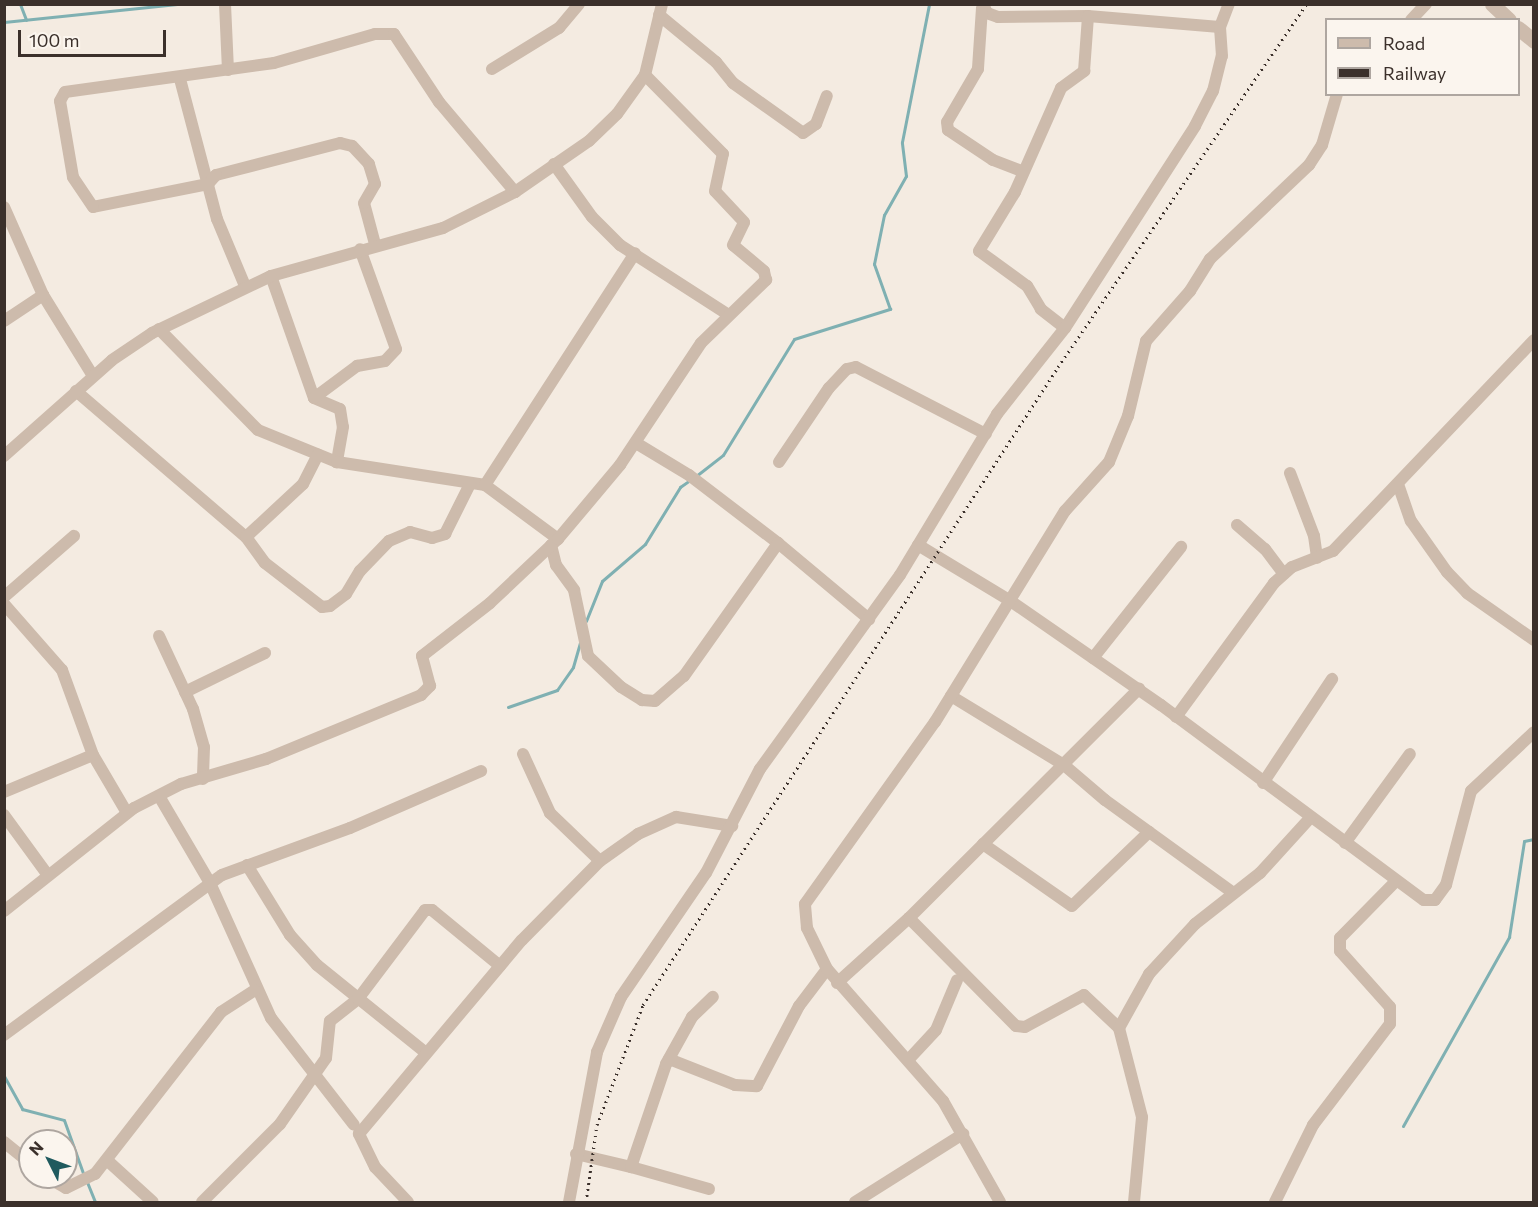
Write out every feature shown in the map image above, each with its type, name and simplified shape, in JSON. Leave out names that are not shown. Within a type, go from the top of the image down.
[{"type":"street","points":[[225,4],[228,70]]},
{"type":"street","points":[[492,69],[559,28],[579,4]]},
{"type":"street","points":[[569,1203],[576,1154],[597,1052],[621,997],[676,920],[732,826],[760,769],[869,619],[986,434],[1065,328],[1199,117],[1213,91],[1222,56],[1220,27],[1229,4]]},
{"type":"street","points":[[1413,18],[1426,4]]},
{"type":"street","points":[[1492,4],[1507,18]]},
{"type":"street","points":[[982,6],[998,17],[1088,16],[1220,27]]},
{"type":"street","points":[[982,6],[978,69],[947,122],[948,130],[993,160],[1022,171]]},
{"type":"street","points":[[4,456],[93,376],[159,329],[245,286],[375,244],[443,228],[514,192],[596,134],[645,75],[660,10],[716,62],[733,83],[803,133],[816,124],[827,96]]},
{"type":"street","points":[[1065,328],[1041,309],[1028,286],[979,251],[1016,192],[1022,171],[1061,88],[1084,71],[1088,16]]},
{"type":"street","points":[[1520,30],[1533,41]]},
{"type":"street","points":[[375,244],[364,202],[375,184],[369,164],[352,146],[340,143],[216,175],[208,184],[93,207],[72,177],[60,101],[65,92],[180,79],[274,63],[375,34],[394,34],[440,102],[514,192]]},
{"type":"street","points":[[4,911],[47,874],[127,813],[159,796],[266,759],[422,695],[430,686],[421,663],[428,650],[490,603],[554,542],[636,443],[701,343],[727,314],[767,276],[733,245],[744,222],[715,191],[723,154],[645,75]]},
{"type":"street","points":[[180,79],[208,184],[245,286]]},
{"type":"street","points":[[1000,1203],[963,1134],[910,1058],[871,1023],[826,969],[805,922],[805,904],[951,696],[1073,499],[1109,462],[1128,416],[1146,341],[1190,291],[1210,259],[1309,165],[1322,145],[1336,96]]},
{"type":"street","points":[[554,164],[592,217],[635,253],[727,314]]},
{"type":"street","points":[[4,207],[43,295],[93,376]]},
{"type":"street","points":[[314,398],[357,366],[385,361],[396,349],[360,249]]},
{"type":"street","points":[[485,485],[635,253]]},
{"type":"street","points":[[271,276],[314,398],[340,409],[343,427],[337,462]]},
{"type":"street","points":[[4,321],[43,295]]},
{"type":"street","points":[[159,329],[258,430],[337,462],[485,485],[554,542],[556,565],[574,590],[588,656],[621,687],[655,701],[684,676],[778,543]]},
{"type":"street","points":[[1176,717],[1258,601],[1284,574],[1333,551],[1399,486],[1533,340]]},
{"type":"street","points":[[779,462],[829,388],[847,369],[856,367],[986,434]]},
{"type":"street","points":[[76,391],[246,537],[265,563],[307,599],[330,606],[389,541],[410,532],[432,538],[445,534],[470,484]]},
{"type":"street","points":[[636,443],[694,479],[778,543],[869,619]]},
{"type":"street","points":[[246,537],[303,484],[318,455]]},
{"type":"street","points":[[1290,473],[1314,536],[1317,558]]},
{"type":"street","points":[[1399,486],[1411,521],[1447,572],[1467,593],[1533,640]]},
{"type":"street","points":[[1237,525],[1265,549],[1284,574]]},
{"type":"street","points":[[4,597],[74,536]]},
{"type":"street","points":[[918,544],[1011,602],[1139,689],[1395,882],[1424,900],[1435,900],[1452,868],[1461,816],[1471,791],[1533,732]]},
{"type":"street","points":[[1094,658],[1181,547]]},
{"type":"street","points":[[4,604],[62,670],[93,755],[127,813]]},
{"type":"street","points":[[159,636],[185,692],[204,747],[203,779]]},
{"type":"street","points":[[185,692],[265,653]]},
{"type":"street","points":[[1263,783],[1332,679]]},
{"type":"street","points":[[837,983],[909,918],[1139,689]]},
{"type":"street","points":[[951,696],[1064,765],[1149,832],[1232,892]]},
{"type":"street","points":[[523,754],[550,813],[600,861]]},
{"type":"street","points":[[1344,843],[1410,754]]},
{"type":"street","points":[[4,792],[93,755]]},
{"type":"street","points":[[4,1035],[210,883],[247,865],[350,828],[481,771]]},
{"type":"street","points":[[159,796],[210,883],[255,990],[314,1078],[354,1125]]},
{"type":"street","points":[[4,815],[47,874]]},
{"type":"street","points":[[408,1203],[375,1167],[359,1134],[500,966],[600,861],[638,834],[676,817],[732,826]]},
{"type":"street","points":[[1119,1028],[1149,974],[1195,924],[1232,892],[1260,873],[1310,818]]},
{"type":"street","points":[[983,844],[1072,906],[1149,832]]},
{"type":"street","points":[[247,865],[290,935],[358,999],[426,1053]]},
{"type":"street","points":[[1275,1203],[1313,1125],[1390,1024],[1390,1007],[1340,951],[1340,938],[1395,882]]},
{"type":"street","points":[[202,1203],[280,1124],[314,1078],[327,1054],[330,1021],[358,999],[425,910],[432,910],[500,966]]},
{"type":"street","points":[[909,918],[1016,1026],[1025,1027],[1084,995],[1119,1028],[1142,1117],[1134,1203]]},
{"type":"street","points":[[669,1059],[735,1085],[757,1086],[799,1006],[826,969]]},
{"type":"street","points":[[910,1058],[936,1030],[957,980]]},
{"type":"street","points":[[78,1185],[109,1162],[221,1012],[255,990]]},
{"type":"street","points":[[631,1167],[669,1059],[692,1017],[713,998]]},
{"type":"street","points":[[855,1203],[963,1134]]},
{"type":"street","points":[[4,1142],[18,1153]]},
{"type":"street","points":[[576,1154],[709,1189]]},
{"type":"street","points":[[109,1162],[153,1203]]},
{"type":"waterway","points":[[20,4],[26,20]]},
{"type":"waterway","points":[[4,22],[177,4]]},
{"type":"waterway","points":[[696,476],[723,455],[794,339],[890,309],[874,264],[884,215],[906,176],[902,142],[929,4]]},
{"type":"waterway","points":[[586,621],[602,581],[645,544],[680,487],[690,480]]},
{"type":"waterway","points":[[508,707],[557,690],[573,667],[580,642]]},
{"type":"waterway","points":[[1403,1126],[1509,937],[1524,841],[1534,839]]},
{"type":"waterway","points":[[4,1076],[22,1109],[64,1120],[84,1176]]},
{"type":"waterway","points":[[87,1182],[95,1202]]},
{"type":"railway","points":[[586,1202],[597,1125],[643,1005],[1058,367],[1307,4]]}]
